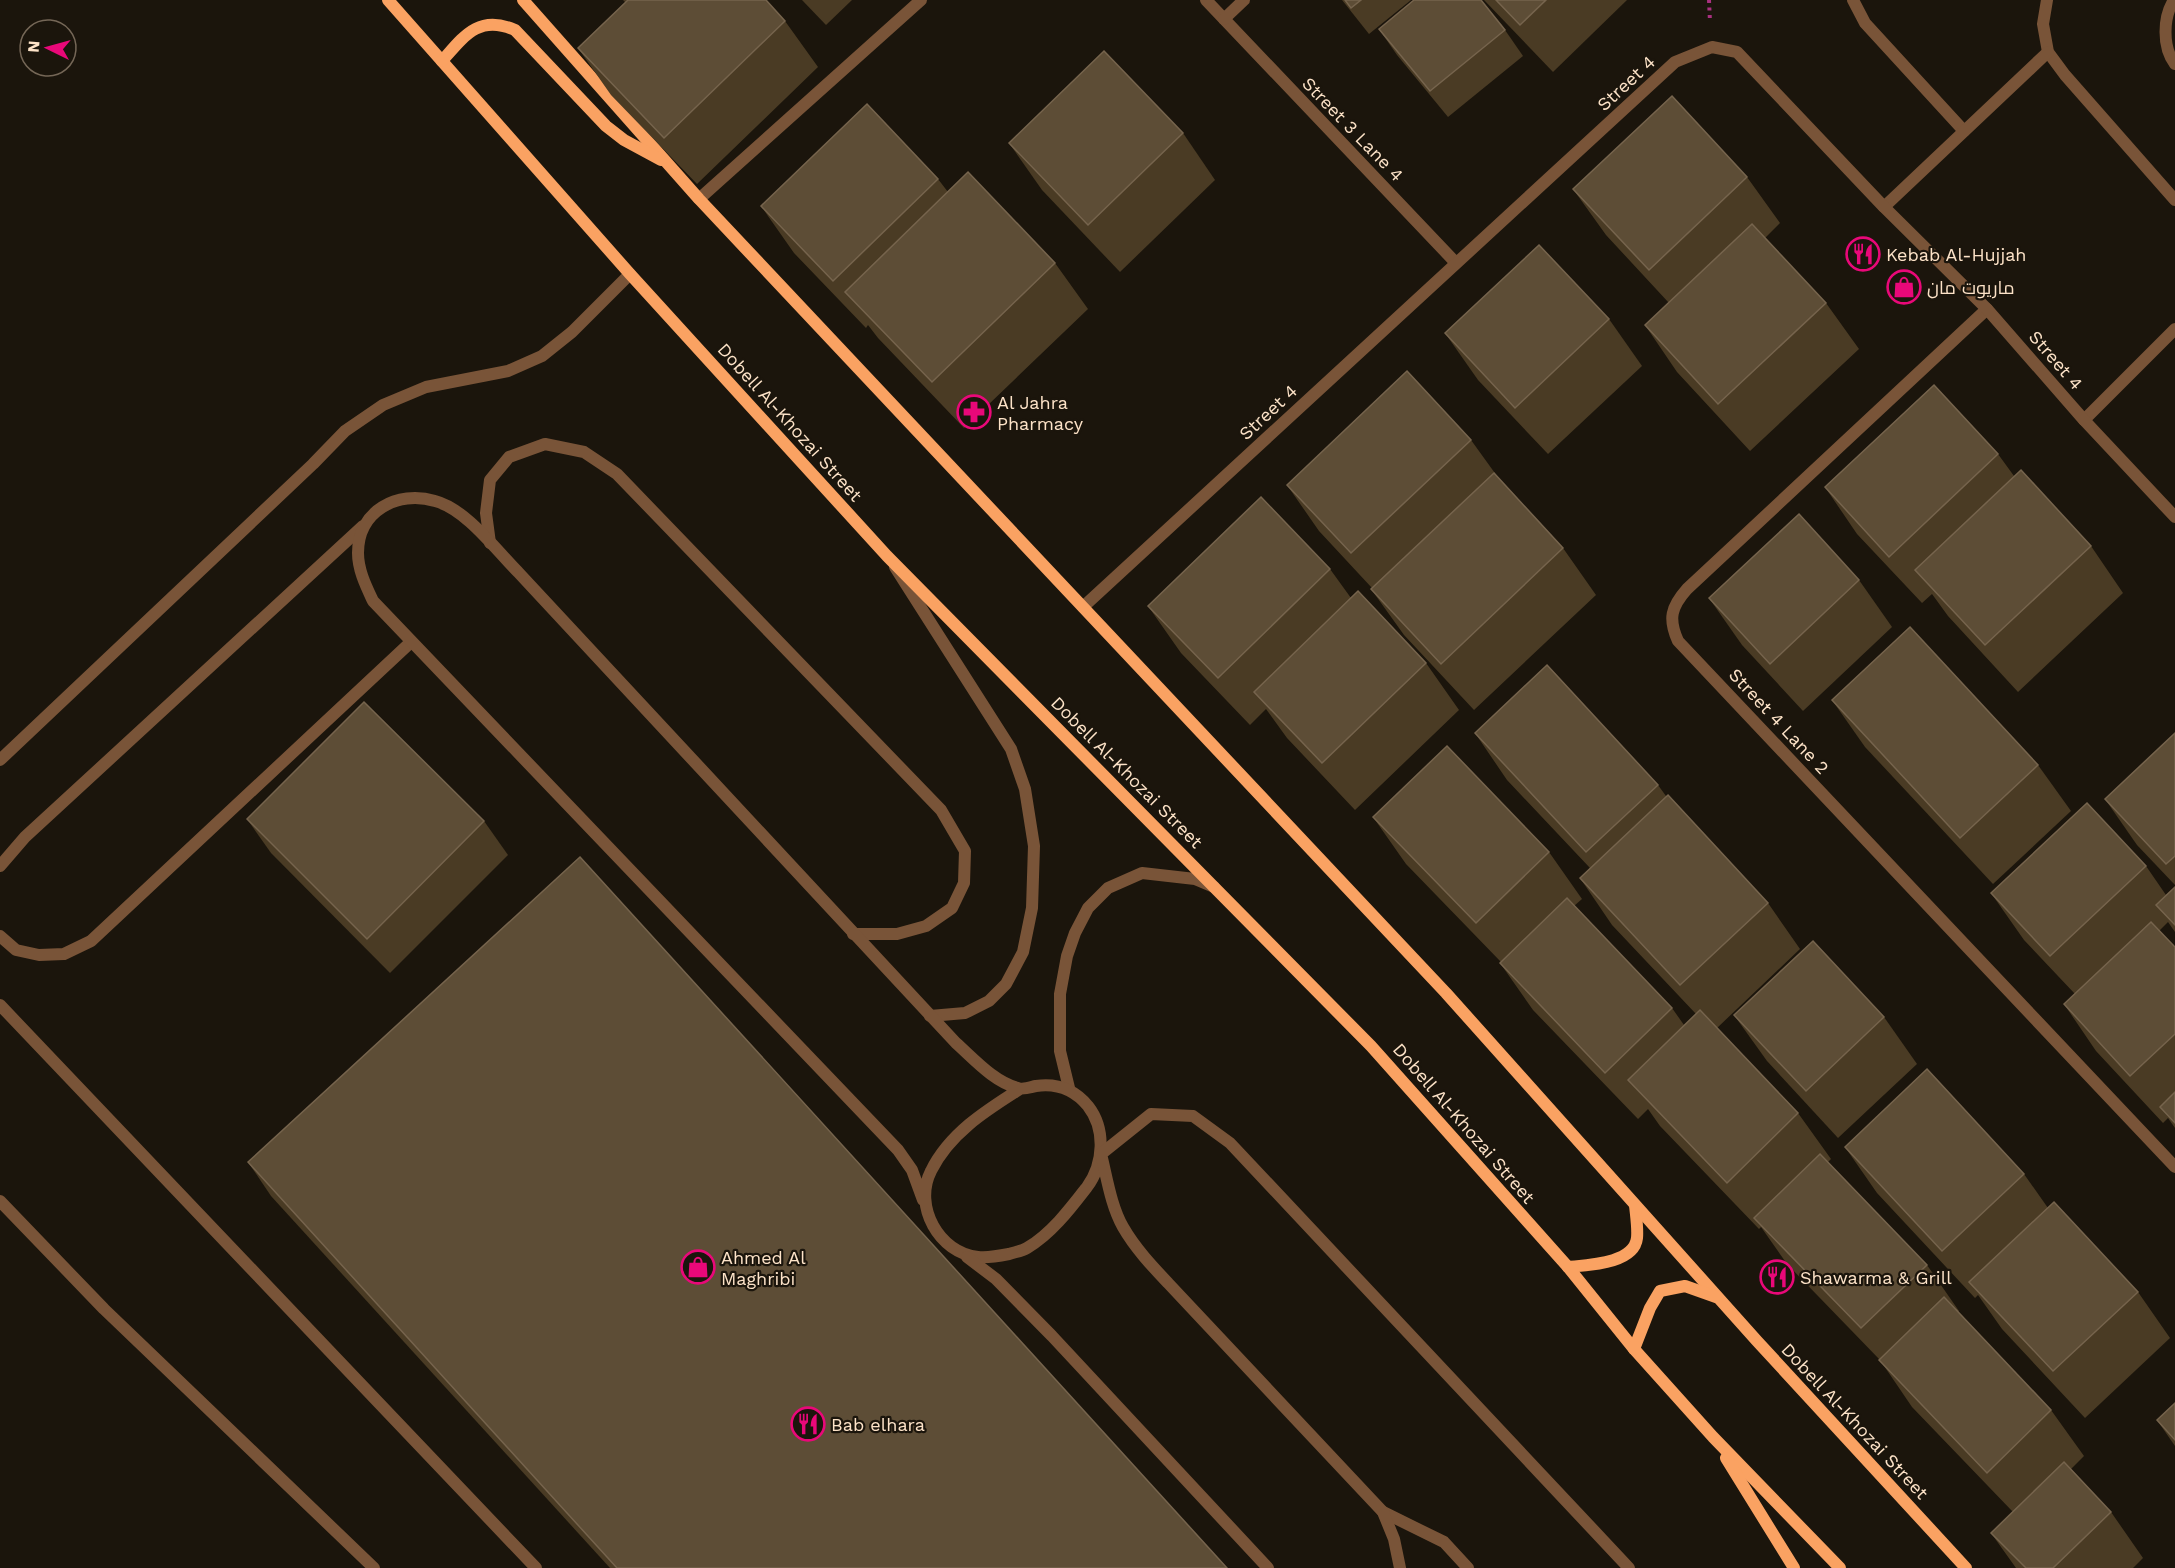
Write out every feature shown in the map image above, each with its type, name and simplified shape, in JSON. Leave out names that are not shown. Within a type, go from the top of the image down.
[{"type":"main road","name":"Dobell Al-Khozai Street","points":[[388,0],[630,274],[888,556],[1371,1046],[1568,1267],[1634,1349],[1713,1437],[1840,1568]]},
{"type":"main road","name":"Dobell Al-Khozai Street","points":[[523,0],[699,199],[1446,993],[1717,1297],[1966,1568]]},
{"type":"main road","points":[[442,61],[474,29],[488,24],[502,24],[515,30],[606,126],[624,140],[665,161]]},
{"type":"main road","points":[[1568,1267],[1601,1264],[1626,1255],[1637,1241],[1635,1205]]},
{"type":"main road","points":[[1634,1349],[1650,1308],[1660,1291],[1685,1286],[1717,1297]]},
{"type":"main road","points":[[1713,1437],[1794,1568]]},
{"type":"street","points":[[699,199],[921,0]]},
{"type":"street","name":"Street 3 Lane 4","points":[[1206,0],[1456,263]]},
{"type":"street","points":[[1224,19],[1244,0]]},
{"type":"street","points":[[1853,0],[1865,23],[1964,131]]},
{"type":"street","points":[[2047,0],[2043,24],[2048,52],[2065,75],[2175,200]]},
{"type":"street","points":[[2174,0],[2169,9],[2165,35],[2175,64]]},
{"type":"street","name":"Street 4","points":[[1083,607],[1676,62],[1712,47],[1737,52],[1884,207],[1988,309],[2084,420],[2175,517]]},
{"type":"street","points":[[1884,207],[2048,52]]},
{"type":"street","points":[[0,760],[314,464],[345,431],[383,405],[426,387],[508,372],[542,356],[572,332],[630,274]]},
{"type":"street","name":"Street 4 Lane 2","points":[[1988,309],[1687,589],[1677,600],[1672,614],[1672,628],[1678,641],[2175,1167]]},
{"type":"street","points":[[2084,420],[2175,329]]},
{"type":"street","points":[[490,543],[486,513],[490,480],[509,457],[545,444],[584,452],[617,474],[941,810],[965,851],[964,883],[952,908],[926,926],[897,934],[853,934]]},
{"type":"street","points":[[0,866],[25,837],[363,526],[375,511],[391,502],[410,497],[436,501],[459,513],[490,543],[930,1016],[983,1068],[1002,1081],[1020,1089]]},
{"type":"street","points":[[363,526],[358,553],[362,576],[373,601],[898,1150],[912,1170],[932,1224],[945,1242],[962,1252],[996,1279],[1268,1568]]},
{"type":"street","points":[[888,556],[1011,749],[1025,789],[1034,846],[1032,908],[1023,952],[1006,984],[988,1002],[965,1013],[930,1016]]},
{"type":"street","points":[[0,936],[16,950],[39,955],[64,954],[91,941],[411,642]]},
{"type":"street","points":[[1219,890],[1196,879],[1142,873],[1108,888],[1088,908],[1075,933],[1067,956],[1060,994],[1060,1051],[1069,1088],[1088,1107],[1099,1130],[1101,1154],[1113,1200],[1122,1225],[1137,1248],[1383,1512],[1394,1539],[1400,1568]]},
{"type":"street","points":[[0,1005],[536,1568]]},
{"type":"street","points":[[923,1200],[930,1173],[948,1145],[979,1115],[1020,1089],[1046,1084],[1069,1088]]},
{"type":"street","points":[[962,1252],[977,1257],[998,1257],[1026,1249],[1053,1227],[1072,1206],[1091,1181],[1101,1154],[1151,1113],[1194,1116],[1230,1143],[1629,1568]]},
{"type":"street","points":[[0,1202],[104,1309],[374,1568]]},
{"type":"street","points":[[1383,1512],[1444,1542],[1468,1568]]},
{"type":"building","points":[[628,0],[766,0],[785,21],[664,138],[578,48]]},
{"type":"building","points":[[1345,0],[1361,0],[1351,8]]},
{"type":"building","points":[[1414,0],[1481,0],[1505,30],[1430,91],[1379,29]]},
{"type":"building","points":[[1496,0],[1546,0],[1520,25]]},
{"type":"building","points":[[1104,51],[1183,133],[1088,225],[1009,143]]},
{"type":"building","points":[[1672,96],[1747,177],[1649,270],[1573,189]]},
{"type":"building","points":[[867,104],[938,179],[833,281],[761,206]]},
{"type":"building","points":[[968,172],[1055,263],[932,382],[845,292]]},
{"type":"building","points":[[1752,224],[1826,303],[1718,404],[1645,325]]},
{"type":"building","points":[[1539,245],[1609,319],[1515,408],[1445,333]]},
{"type":"building","points":[[1407,371],[1471,440],[1351,553],[1287,485]]},
{"type":"building","points":[[1934,385],[1998,454],[1889,557],[1825,487]]},
{"type":"building","points":[[2021,470],[2091,546],[1985,645],[1915,570]]},
{"type":"building","points":[[1494,473],[1563,548],[1441,664],[1371,589]]},
{"type":"building","points":[[1261,497],[1330,569],[1218,678],[1148,606]]},
{"type":"building","points":[[1799,514],[1859,580],[1770,664],[1709,598]]},
{"type":"building","points":[[1358,591],[1426,663],[1322,763],[1254,692]]},
{"type":"building","points":[[1910,627],[2038,765],[1960,838],[1832,700]]},
{"type":"building","points":[[1547,665],[1658,785],[1586,852],[1475,733]]},
{"type":"building","points":[[364,702],[484,821],[367,939],[247,819]]},
{"type":"building","points":[[2175,733],[2175,856],[2166,864],[2105,799]]},
{"type":"building","points":[[1447,746],[1549,852],[1476,923],[1373,817]]},
{"type":"building","points":[[1668,795],[1768,903],[1680,985],[1580,878]]},
{"type":"building","points":[[2087,803],[2146,866],[2050,956],[1991,893]]},
{"type":"building","points":[[580,857],[1227,1568],[617,1568],[248,1162]]},
{"type":"building","points":[[2175,887],[2175,925],[2156,905]]},
{"type":"building","points":[[1567,898],[1672,1008],[1605,1073],[1500,963]]},
{"type":"building","points":[[2151,922],[2175,947],[2175,1034],[2130,1076],[2064,1004]]},
{"type":"building","points":[[1813,941],[1884,1017],[1806,1091],[1734,1015]]},
{"type":"building","points":[[1700,1010],[1798,1113],[1727,1183],[1628,1080]]},
{"type":"building","points":[[1927,1069],[2024,1174],[1942,1251],[1845,1147]]},
{"type":"building","points":[[2175,1092],[2175,1123],[2160,1107]]},
{"type":"building","points":[[1820,1154],[1927,1265],[1861,1328],[1754,1218]]},
{"type":"building","points":[[2054,1202],[2138,1292],[2053,1371],[1969,1282]]},
{"type":"building","points":[[1944,1297],[2051,1410],[1987,1473],[1879,1360]]},
{"type":"building","points":[[2175,1403],[2175,1440],[2157,1420]]},
{"type":"building","points":[[2064,1462],[2111,1512],[2053,1568],[2026,1568],[1991,1533]]},
{"type":"place","name":"Kebab Al-Hujjah","points":[[1863,254]]},
{"type":"place","name":"ماريوت مان","points":[[1904,287]]},
{"type":"place","name":"Al Jahra Pharmacy","points":[[974,412]]},
{"type":"place","name":"Ahmed Al Maghribi","points":[[698,1267]]},
{"type":"place","name":"Shawarma & Grill","points":[[1777,1277]]},
{"type":"place","name":"Bab elhara","points":[[808,1424]]}]
